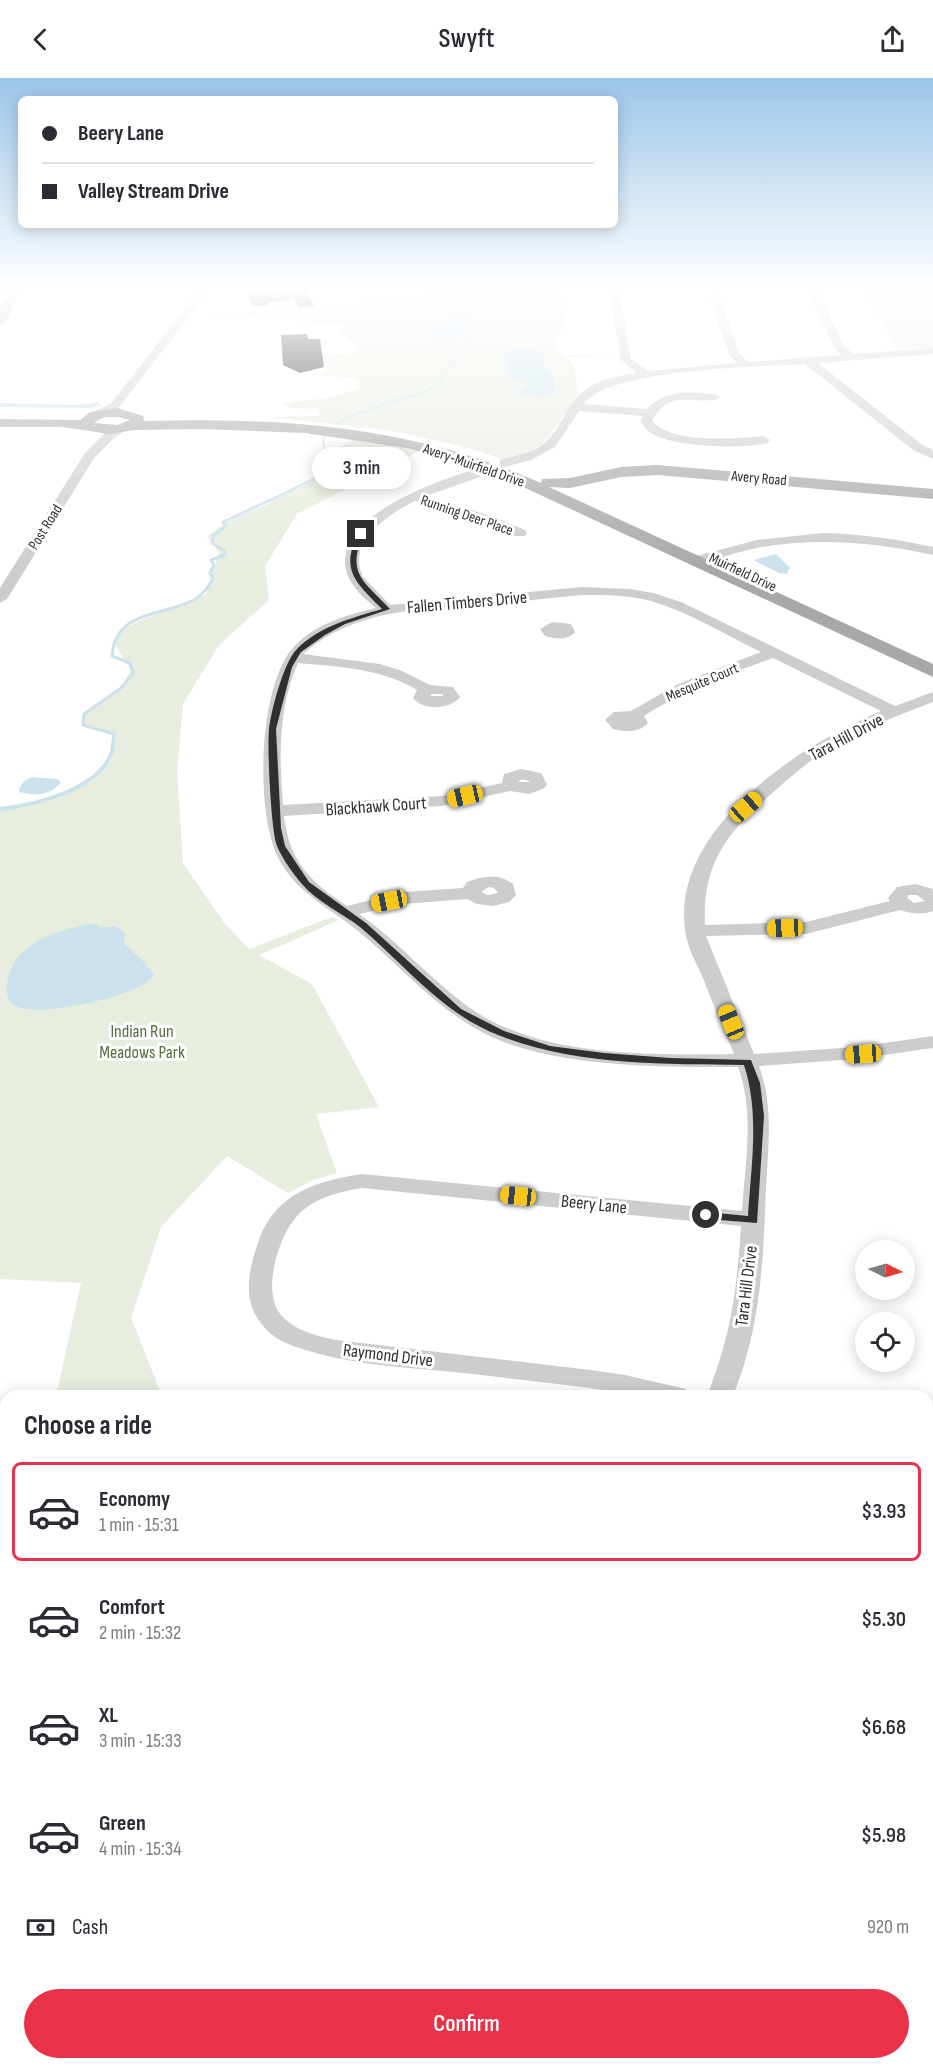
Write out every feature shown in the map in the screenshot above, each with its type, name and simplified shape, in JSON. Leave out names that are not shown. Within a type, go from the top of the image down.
[{"type":"main road","points":[[0,418],[130,422]]},
{"type":"main road","name":"Avery-Muirfield Drive","points":[[130,422],[160,419],[280,420],[348,426],[422,438],[557,488]]},
{"type":"main road","points":[[0,423],[93,421]]},
{"type":"main road","name":"Avery-Muirfield Drive","points":[[130,422],[243,425],[339,431],[428,447],[499,466]]},
{"type":"main road","points":[[339,431],[368,433],[456,450],[494,462],[499,466]]},
{"type":"main road","points":[[418,442],[468,456],[547,487],[557,488]]},
{"type":"main road","name":"Avery Road","points":[[557,488],[621,472],[658,470],[933,494]]},
{"type":"main road","name":"Muirfield Drive","points":[[557,488],[933,671]]},
{"type":"main road","name":"Muirfield Drive","points":[[702,559],[933,658]]},
{"type":"street","points":[[93,421],[114,407],[131,384]]},
{"type":"street","points":[[130,422],[127,405],[138,384]]},
{"type":"street","points":[[386,609],[357,579],[352,569],[353,550],[361,534],[377,519],[414,497],[527,457],[551,444],[590,391],[609,384]]},
{"type":"street","points":[[837,384],[917,447],[933,455]]},
{"type":"street","points":[[714,397],[682,396],[667,399],[654,405],[646,421],[647,425],[659,433],[670,436],[729,442],[764,440]]},
{"type":"street","points":[[576,407],[650,413]]},
{"type":"street","name":"Post Road","points":[[89,456],[88,448],[94,435],[93,421]]},
{"type":"street","name":"Post Road","points":[[0,598],[89,456],[109,436],[130,422]]},
{"type":"street","name":"Running Deer Place","points":[[414,497],[486,519],[520,533]]},
{"type":"street","points":[[702,559],[759,543],[810,538],[878,541],[933,551]]},
{"type":"street","name":"Fallen Timbers Drive","points":[[895,712],[676,606],[649,596],[598,591],[386,609],[333,627],[312,640],[293,658],[288,667],[273,729],[276,811],[281,846],[306,884],[363,925],[457,1011],[500,1033],[548,1049],[670,1061],[747,1062],[863,1054],[933,1042]]},
{"type":"street","points":[[540,596],[555,626]]},
{"type":"street","name":"Mesquite Court","points":[[633,716],[699,680],[773,653]]},
{"type":"street","points":[[293,658],[354,664],[384,670],[410,678],[427,690]]},
{"type":"street","name":"Tara Hill Drive","points":[[722,1390],[736,1354],[745,1314],[759,1116],[755,1083],[708,968],[696,930],[697,893],[704,864],[725,830],[746,807],[815,751],[865,724],[933,697]]},
{"type":"street","name":"Blackhawk Court","points":[[276,811],[442,801],[510,786]]},
{"type":"street","points":[[902,904],[897,895],[903,891],[920,890],[933,898]]},
{"type":"street","points":[[343,912],[404,898],[471,893]]},
{"type":"street","points":[[696,930],[806,928],[902,904],[919,909],[933,904]]},
{"type":"street","name":"Beery Lane","points":[[328,1188],[347,1183],[378,1181],[753,1220]]},
{"type":"street","name":"Raymond Drive","points":[[328,1188],[306,1197],[284,1215],[276,1228],[259,1276],[258,1295],[263,1310],[290,1336],[312,1345],[336,1349],[591,1379],[651,1390]]},
{"type":"green space","points":[[358,384],[577,384],[579,394],[546,441],[512,459],[503,459],[458,445],[387,430],[268,417],[320,416],[318,409],[292,408],[282,404],[333,397],[360,388]]},
{"type":"green space","name":"Indian Run Meadows Park","points":[[355,438],[421,450],[297,514],[265,566],[269,600],[219,645],[183,704],[177,772],[183,863],[225,924],[249,949],[332,917],[339,920],[259,955],[312,984],[379,1107],[316,1114],[337,1173],[313,1180],[288,1193],[227,1156],[161,1227],[131,1318],[160,1390],[57,1390],[81,1283],[0,1279],[0,809],[31,804],[61,795],[75,788],[100,769],[111,755],[114,734],[83,725],[84,714],[121,688],[131,670],[114,643],[122,630],[143,619],[206,594],[219,552],[207,537],[228,520],[262,507],[316,476],[342,466],[350,460],[351,455],[347,453],[330,453]]},
{"type":"water","points":[[526,384],[555,384],[555,393],[540,398],[516,395],[529,385]]},
{"type":"water","points":[[98,402],[102,406],[89,408],[0,407],[0,403],[77,405]]},
{"type":"water","points":[[776,554],[790,568],[787,574],[779,573],[753,560]]},
{"type":"water","points":[[32,777],[57,779],[61,782],[57,787],[42,794],[20,792],[19,789],[24,781]]},
{"type":"water","points":[[95,923],[101,928],[115,926],[125,933],[124,944],[142,960],[154,975],[144,984],[118,995],[79,1005],[40,1010],[25,1009],[14,1005],[8,999],[7,985],[11,970],[28,948],[53,934]]},
{"type":"waterway","points":[[339,423],[347,417],[408,396],[424,393],[438,384]]},
{"type":"waterway","points":[[289,491],[349,461],[349,456],[325,452],[323,439],[326,435]]},
{"type":"waterway","points":[[112,749],[114,734],[83,725],[84,714],[121,688],[133,674],[130,663],[112,656],[115,641],[122,630],[131,622],[182,605],[200,596],[213,579],[210,573],[214,565],[211,560],[225,555],[225,551],[212,543],[214,535],[226,526],[223,522],[292,490]]},
{"type":"waterway","points":[[0,809],[49,799],[83,784],[97,774],[107,762],[113,747]]},
{"type":"route","points":[[361,534],[353,550],[352,569],[357,579],[386,609],[343,623],[322,633],[298,651],[288,667],[273,729],[277,828],[281,846],[306,884],[363,925],[457,1011],[500,1033],[548,1049],[670,1061],[747,1062],[755,1083],[759,1116],[753,1220],[706,1215]]}]
